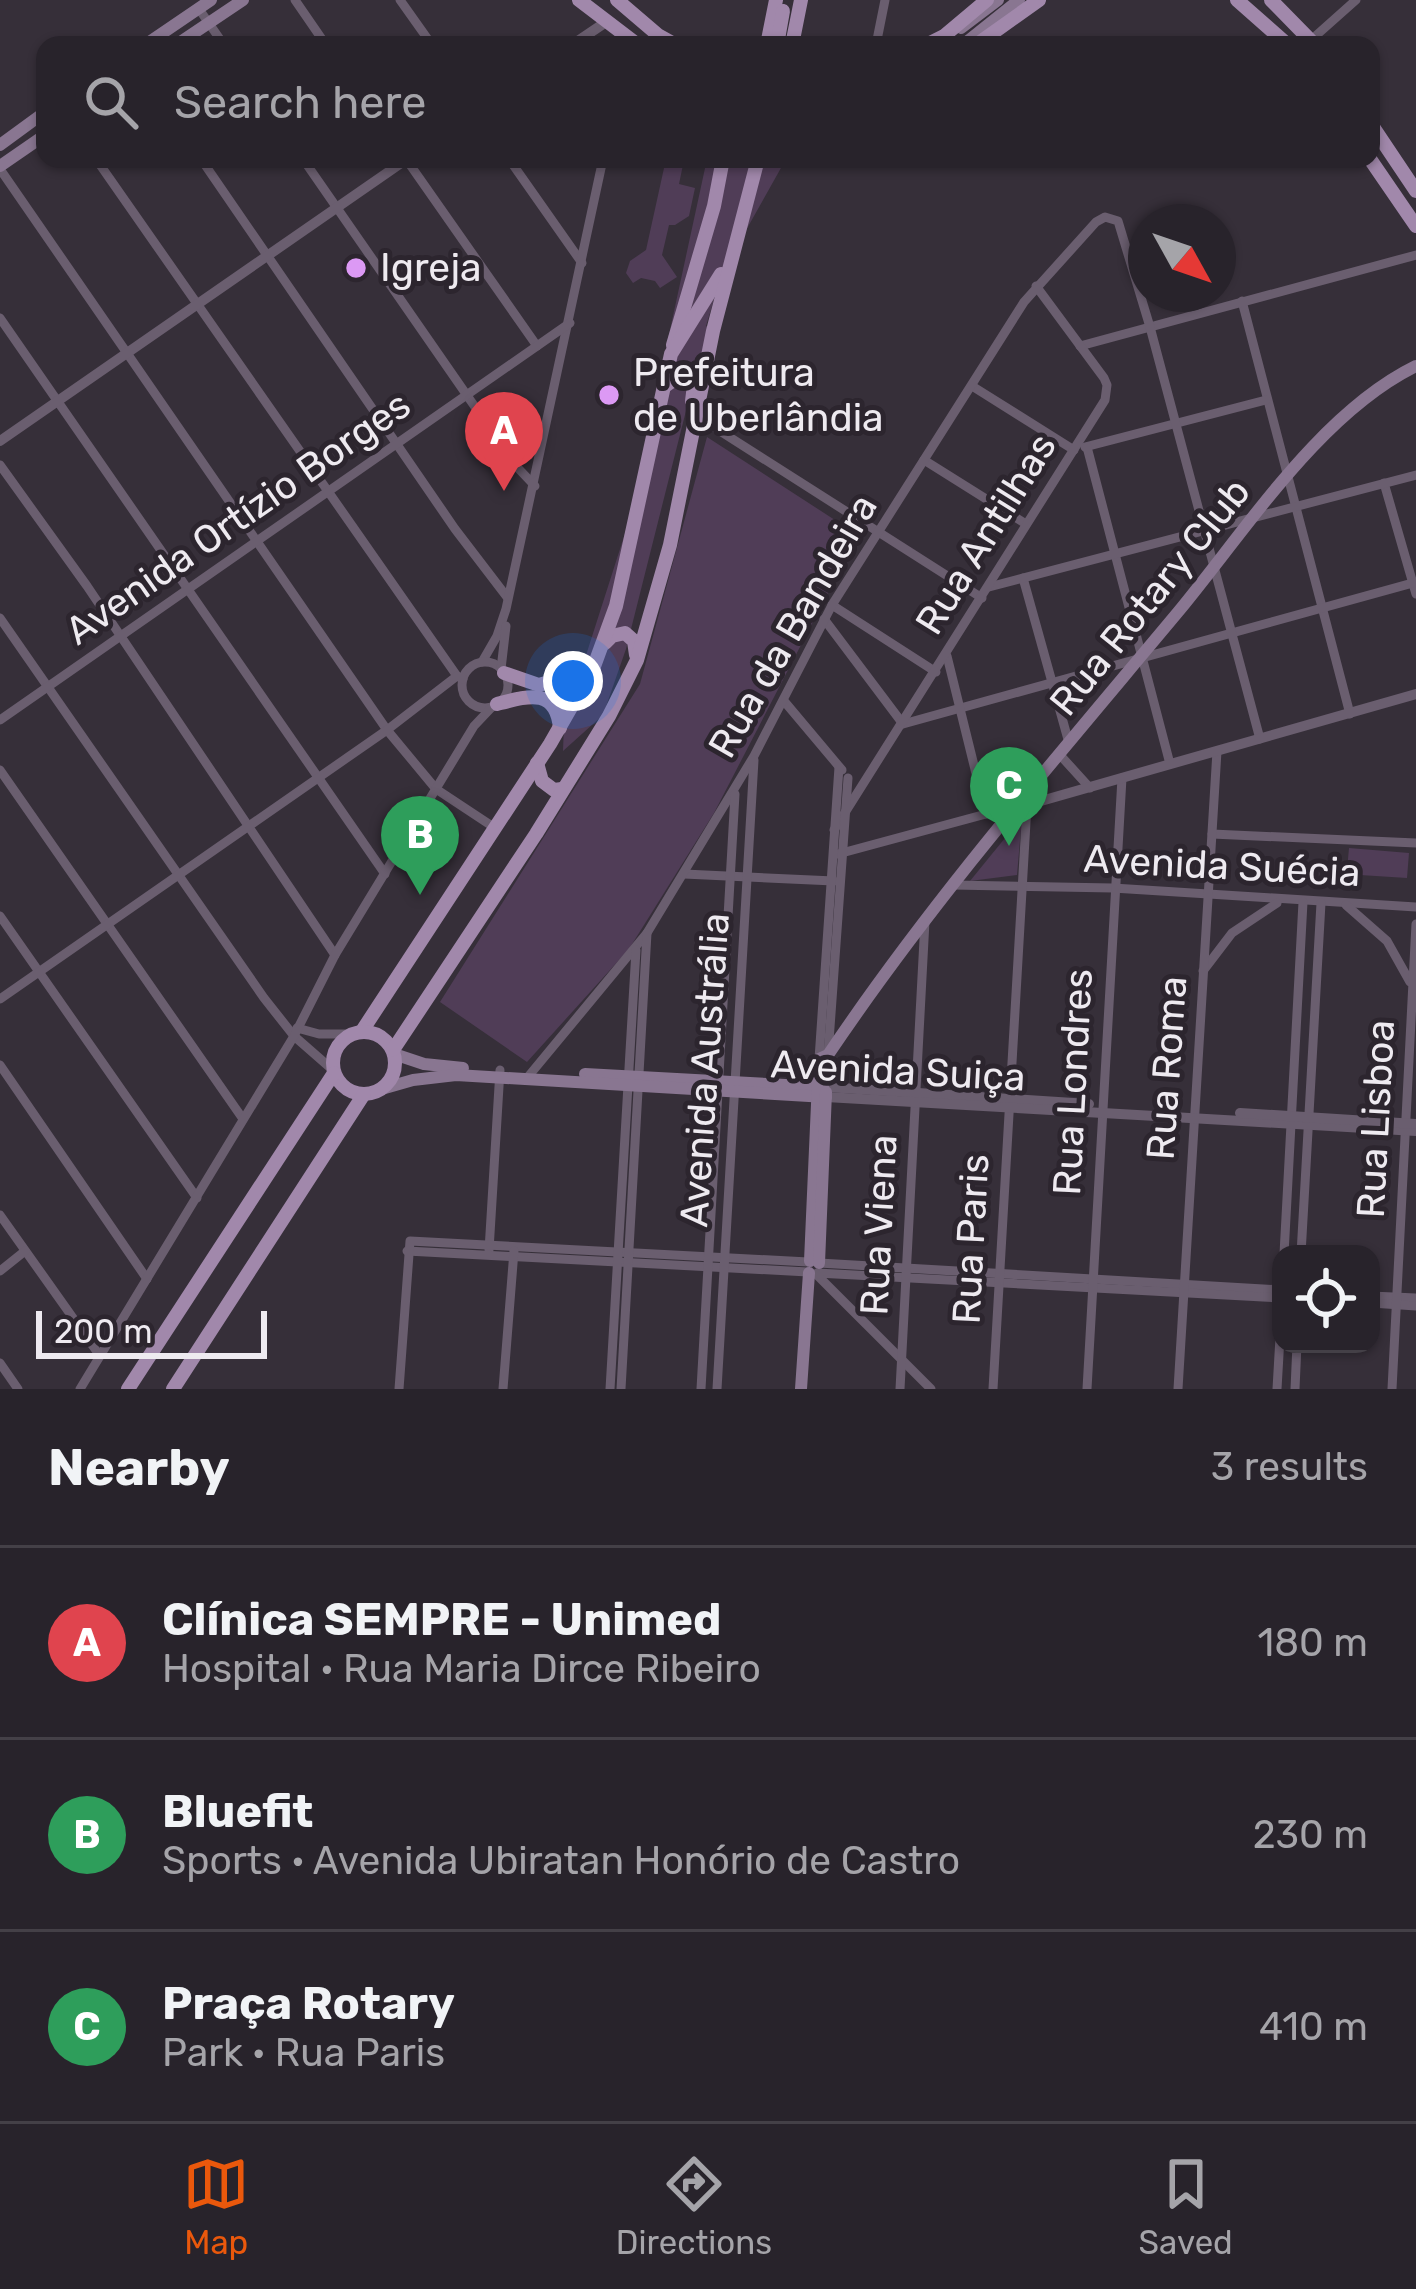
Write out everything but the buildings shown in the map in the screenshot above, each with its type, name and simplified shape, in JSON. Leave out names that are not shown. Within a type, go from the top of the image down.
[{"type":"main road","points":[[190,36],[244,0]]},
{"type":"main road","points":[[579,0],[623,36]]},
{"type":"main road","points":[[769,36],[776,0]]},
{"type":"main road","points":[[786,36],[793,0]]},
{"type":"main road","points":[[944,36],[992,3],[1019,0]]},
{"type":"main road","points":[[989,36],[1039,0]]},
{"type":"main road","points":[[1238,0],[1278,36]]},
{"type":"main road","points":[[1271,0],[1307,36]]},
{"type":"main road","points":[[969,36],[992,3]]},
{"type":"main road","points":[[158,36],[205,4]]},
{"type":"main road","points":[[606,22],[629,6],[665,36]]},
{"type":"main road","points":[[0,145],[36,119]]},
{"type":"main road","points":[[1380,137],[1416,191]]},
{"type":"main road","points":[[0,168],[36,142]]},
{"type":"main road","points":[[128,1389],[334,1072],[334,1052],[357,1032],[495,828],[593,669],[616,606],[671,354],[721,168]]},
{"type":"main road","points":[[671,354],[721,272],[755,168]]},
{"type":"main road","points":[[177,1388],[371,1092],[391,1079],[394,1052],[609,716],[637,660],[670,545],[704,374],[756,168]]},
{"type":"main road","points":[[1376,168],[1416,226]]},
{"type":"main road","name":"Rua Rotary Club","points":[[823,1057],[953,885],[1289,475],[1349,408],[1416,365]]},
{"type":"main road","points":[[665,386],[682,377],[694,385],[680,461],[681,483]]},
{"type":"main road","points":[[616,606],[621,621],[631,627],[649,621]]},
{"type":"main road","points":[[604,644],[612,635],[625,633],[634,641],[637,660]]},
{"type":"main road","points":[[503,671],[539,685],[593,669]]},
{"type":"main road","points":[[495,705],[530,697],[547,701],[555,706],[560,728]]},
{"type":"main road","points":[[537,763],[542,782],[562,790]]},
{"type":"main road","points":[[357,1032],[381,1036],[394,1052]]},
{"type":"main road","name":"Avenida Suiça","points":[[394,1052],[424,1064],[500,1073],[822,1092]]},
{"type":"main road","points":[[805,1389],[823,1057]]},
{"type":"main road","points":[[334,1072],[349,1090],[371,1092]]},
{"type":"main road","name":"Avenida Suiça","points":[[371,1092],[437,1076],[500,1073]]},
{"type":"street","points":[[295,0],[320,36]]},
{"type":"street","points":[[400,0],[425,36]]},
{"type":"street","points":[[878,36],[885,0]]},
{"type":"street","points":[[1319,36],[1356,0]]},
{"type":"street","points":[[205,4],[218,36]]},
{"type":"street","points":[[585,36],[606,22]]},
{"type":"street","points":[[0,168],[387,730],[436,790],[495,828]]},
{"type":"street","points":[[102,168],[460,678],[472,704],[474,726]]},
{"type":"street","points":[[80,1389],[474,726],[508,686],[503,671],[506,603],[207,168]]},
{"type":"street","points":[[309,168],[535,486]]},
{"type":"street","points":[[0,441],[393,168]]},
{"type":"street","points":[[412,168],[537,346]]},
{"type":"street","points":[[514,168],[582,263]]},
{"type":"street","points":[[0,999],[482,662],[492,648],[506,603],[535,486],[601,168]]},
{"type":"street","name":"Rua da Bandeira","points":[[530,1075],[647,933],[754,756],[832,605],[1036,286],[1105,217],[1118,221],[1150,327]]},
{"type":"street","points":[[1080,346],[1416,255]]},
{"type":"street","name":"Rua Antilhas","points":[[834,830],[1107,393],[1104,378],[1036,286]]},
{"type":"street","points":[[1242,301],[1350,714]]},
{"type":"street","points":[[0,319],[385,874]]},
{"type":"street","name":"Avenida Ortízio Borges","points":[[0,720],[570,323]]},
{"type":"street","points":[[1150,327],[1260,739]]},
{"type":"street","points":[[971,386],[1074,450],[1266,400]]},
{"type":"street","points":[[698,417],[879,532],[985,592],[1416,475]]},
{"type":"street","points":[[1087,447],[1170,764]]},
{"type":"street","points":[[924,460],[1026,524]]},
{"type":"street","points":[[0,465],[335,955]]},
{"type":"street","points":[[824,619],[903,724],[1415,586],[1384,483]]},
{"type":"street","points":[[1023,578],[1065,749],[1090,788]]},
{"type":"street","points":[[832,605],[936,672]]},
{"type":"street","points":[[0,618],[284,1024],[334,1072]]},
{"type":"street","points":[[946,656],[986,814]]},
{"type":"street","points":[[482,662],[503,671]]},
{"type":"street","points":[[836,854],[1414,698]]},
{"type":"street","points":[[784,700],[859,791]]},
{"type":"street","points":[[472,704],[495,705]]},
{"type":"street","name":"Rua Roma","points":[[1178,1389],[1217,751]]},
{"type":"street","name":"Avenida Austrália","points":[[701,1389],[711,1214],[747,874],[754,756]]},
{"type":"street","points":[[836,854],[838,766]]},
{"type":"street","points":[[0,770],[243,1119]]},
{"type":"street","points":[[823,1057],[836,854],[848,778]]},
{"type":"street","name":"Rua Londres","points":[[1087,1389],[1122,778]]},
{"type":"street","name":"Avenida Austrália","points":[[718,1389],[735,789]]},
{"type":"street","points":[[986,814],[1022,802]]},
{"type":"street","name":"Rua Paris","points":[[993,1389],[1024,885],[1022,802]]},
{"type":"street","points":[[1212,834],[1416,843]]},
{"type":"street","points":[[684,874],[834,881]]},
{"type":"street","name":"Avenida Suécia","points":[[953,885],[1113,888],[1416,907]]},
{"type":"street","points":[[1203,971],[1232,933],[1279,901]]},
{"type":"street","points":[[1285,1245],[1304,902]]},
{"type":"street","points":[[1302,1245],[1321,903]]},
{"type":"street","points":[[1346,904],[1388,940],[1412,987]]},
{"type":"street","points":[[0,916],[197,1198]]},
{"type":"street","name":"Rua Viena","points":[[900,1389],[925,921]]},
{"type":"street","name":"Rua Lisboa","points":[[1392,1389],[1411,1127],[1416,924]]},
{"type":"street","points":[[621,1389],[630,1139],[647,933]]},
{"type":"street","points":[[634,1081],[636,950]]},
{"type":"street","points":[[296,1032],[357,1032]]},
{"type":"street","points":[[0,1065],[147,1279]]},
{"type":"street","points":[[489,1250],[500,1073]]},
{"type":"street","name":"Avenida Suiça","points":[[822,1092],[1411,1127]]},
{"type":"street","points":[[711,1214],[726,1214]]},
{"type":"street","points":[[0,1215],[100,1355]]},
{"type":"street","points":[[399,1389],[408,1246],[1272,1294]]},
{"type":"street","points":[[0,1271],[25,1251]]},
{"type":"street","points":[[503,1389],[514,1251]]},
{"type":"street","points":[[610,1389],[624,1257]]},
{"type":"street","points":[[813,1269],[932,1389]]},
{"type":"street","points":[[1380,1300],[1416,1302]]},
{"type":"street","points":[[1277,1389],[1279,1353]]},
{"type":"street","points":[[1295,1389],[1297,1353]]},
{"type":"street","points":[[0,1363],[18,1389]]},
{"type":"shaded area","points":[[664,168],[682,168],[679,184],[695,188],[689,216],[669,225],[662,255],[677,277],[660,288],[655,281],[641,278],[633,283],[626,273],[630,261],[646,250]]},
{"type":"shaded area","points":[[705,168],[781,168],[722,273],[626,649],[603,715],[563,751],[564,724],[628,524]]},
{"type":"shaded area","points":[[707,437],[858,535],[714,813],[629,949],[527,1062],[440,1002],[640,684]]},
{"type":"shaded area","points":[[1022,817],[1017,875],[970,881]]},
{"type":"shaded area","points":[[1349,848],[1409,853],[1407,878],[1360,875],[1358,882],[1348,877],[1346,881]]},
{"type":"place","name":"Igreja","points":[[356,268]]},
{"type":"place","name":"Prefeitura de Uberlândia","points":[[609,395]]},
{"type":"place","name":"Clínica SEMPRE - Unimed","points":[[504,491]]},
{"type":"place","name":"Praça Rotary","points":[[1009,846]]},
{"type":"place","name":"Bluefit","points":[[420,895]]}]
